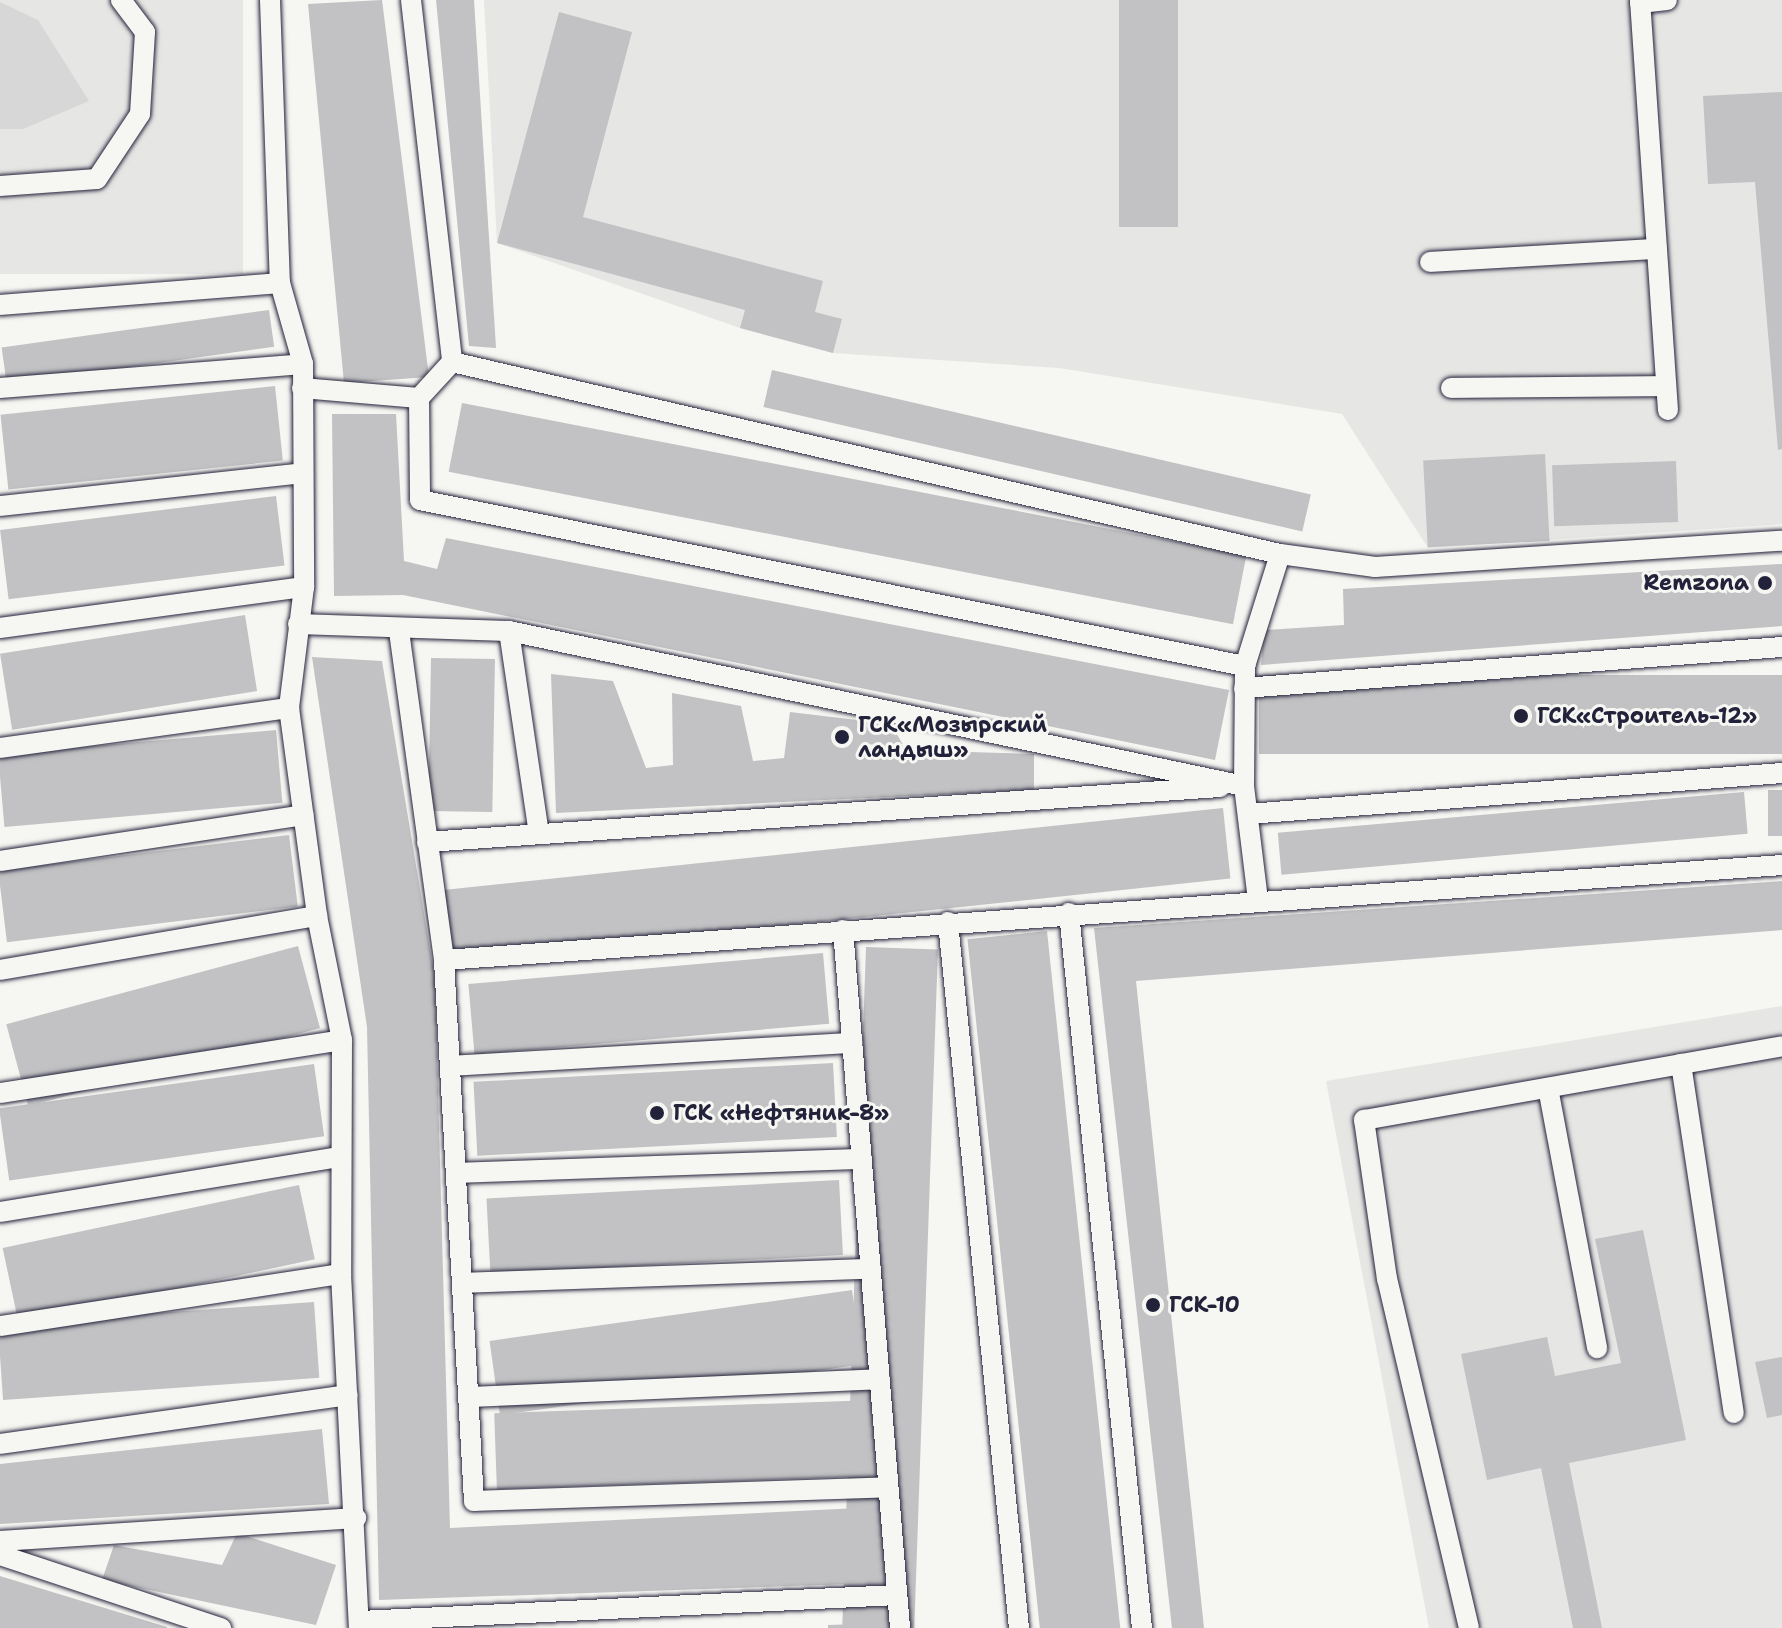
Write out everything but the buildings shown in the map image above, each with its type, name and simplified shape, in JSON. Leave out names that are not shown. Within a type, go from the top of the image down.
[{"type":"lane","points":[[0,186],[97,179],[140,114],[145,32],[121,0]]},
{"type":"lane","points":[[270,0],[280,283],[303,364],[304,587],[289,708],[317,916],[342,1040],[338,1157],[341,1274],[356,1518],[359,1625],[897,1595]]},
{"type":"lane","points":[[411,0],[452,362],[419,398],[420,500],[1245,666]]},
{"type":"lane","points":[[1667,0],[1640,2],[1668,410]]},
{"type":"lane","points":[[1430,262],[1657,249]]},
{"type":"lane","points":[[0,305],[280,283]]},
{"type":"lane","points":[[452,362],[1280,554],[1375,567],[1782,541]]},
{"type":"lane","points":[[0,388],[303,364]]},
{"type":"lane","points":[[1451,388],[1666,386]]},
{"type":"lane","points":[[302,388],[419,398]]},
{"type":"lane","points":[[0,506],[302,473]]},
{"type":"lane","points":[[1258,900],[1244,786],[1245,666],[1280,554]]},
{"type":"lane","points":[[0,628],[304,587]]},
{"type":"lane","points":[[298,624],[399,631],[509,631],[1244,786]]},
{"type":"lane","points":[[399,631],[444,960],[474,1501],[888,1487]]},
{"type":"lane","points":[[509,631],[539,833]]},
{"type":"lane","points":[[1244,688],[1782,647]]},
{"type":"lane","points":[[0,748],[289,708]]},
{"type":"lane","points":[[1248,814],[1782,773]]},
{"type":"lane","points":[[427,842],[1244,786]]},
{"type":"lane","points":[[0,861],[304,815]]},
{"type":"lane","points":[[444,960],[1069,913],[1782,865]]},
{"type":"lane","points":[[1069,913],[1142,1628]]},
{"type":"lane","points":[[0,970],[317,916]]},
{"type":"lane","points":[[948,922],[1019,1628]]},
{"type":"lane","points":[[843,930],[900,1628]]},
{"type":"lane","points":[[0,1093],[342,1040]]},
{"type":"lane","points":[[450,1066],[852,1043]]},
{"type":"lane","points":[[1469,1628],[1387,1279],[1364,1120],[1782,1046]]},
{"type":"lane","points":[[1681,1064],[1734,1413]]},
{"type":"lane","points":[[1548,1088],[1597,1348]]},
{"type":"lane","points":[[0,1212],[338,1157]]},
{"type":"lane","points":[[457,1173],[862,1159]]},
{"type":"lane","points":[[462,1283],[871,1269]]},
{"type":"lane","points":[[0,1326],[341,1274]]},
{"type":"lane","points":[[469,1397],[880,1379]]},
{"type":"lane","points":[[0,1444],[348,1395]]},
{"type":"lane","points":[[0,1541],[356,1518]]},
{"type":"lane","points":[[0,1555],[221,1628]]},
{"type":"shaded area","points":[[0,0],[243,0],[243,274],[0,274]]},
{"type":"shaded area","points":[[484,0],[1782,0],[1782,524],[1428,548],[1342,414],[1059,368],[833,353],[740,328],[497,243]]},
{"type":"shaded area","points":[[0,2],[38,20],[89,101],[23,129],[0,129]]},
{"type":"shaded area","points":[[1782,1006],[1782,1628],[1429,1628],[1326,1081]]},
{"type":"place","name":"Remzona","points":[[1765,583]]},
{"type":"place","name":"ГСК«Строитель-12»","points":[[1521,716]]},
{"type":"place","name":"ГСК«Мозырский ландыш»","points":[[842,737]]},
{"type":"place","name":"ГСК «Нефтяник-8»","points":[[657,1113]]},
{"type":"place","name":"ГСК-10","points":[[1153,1305]]}]
